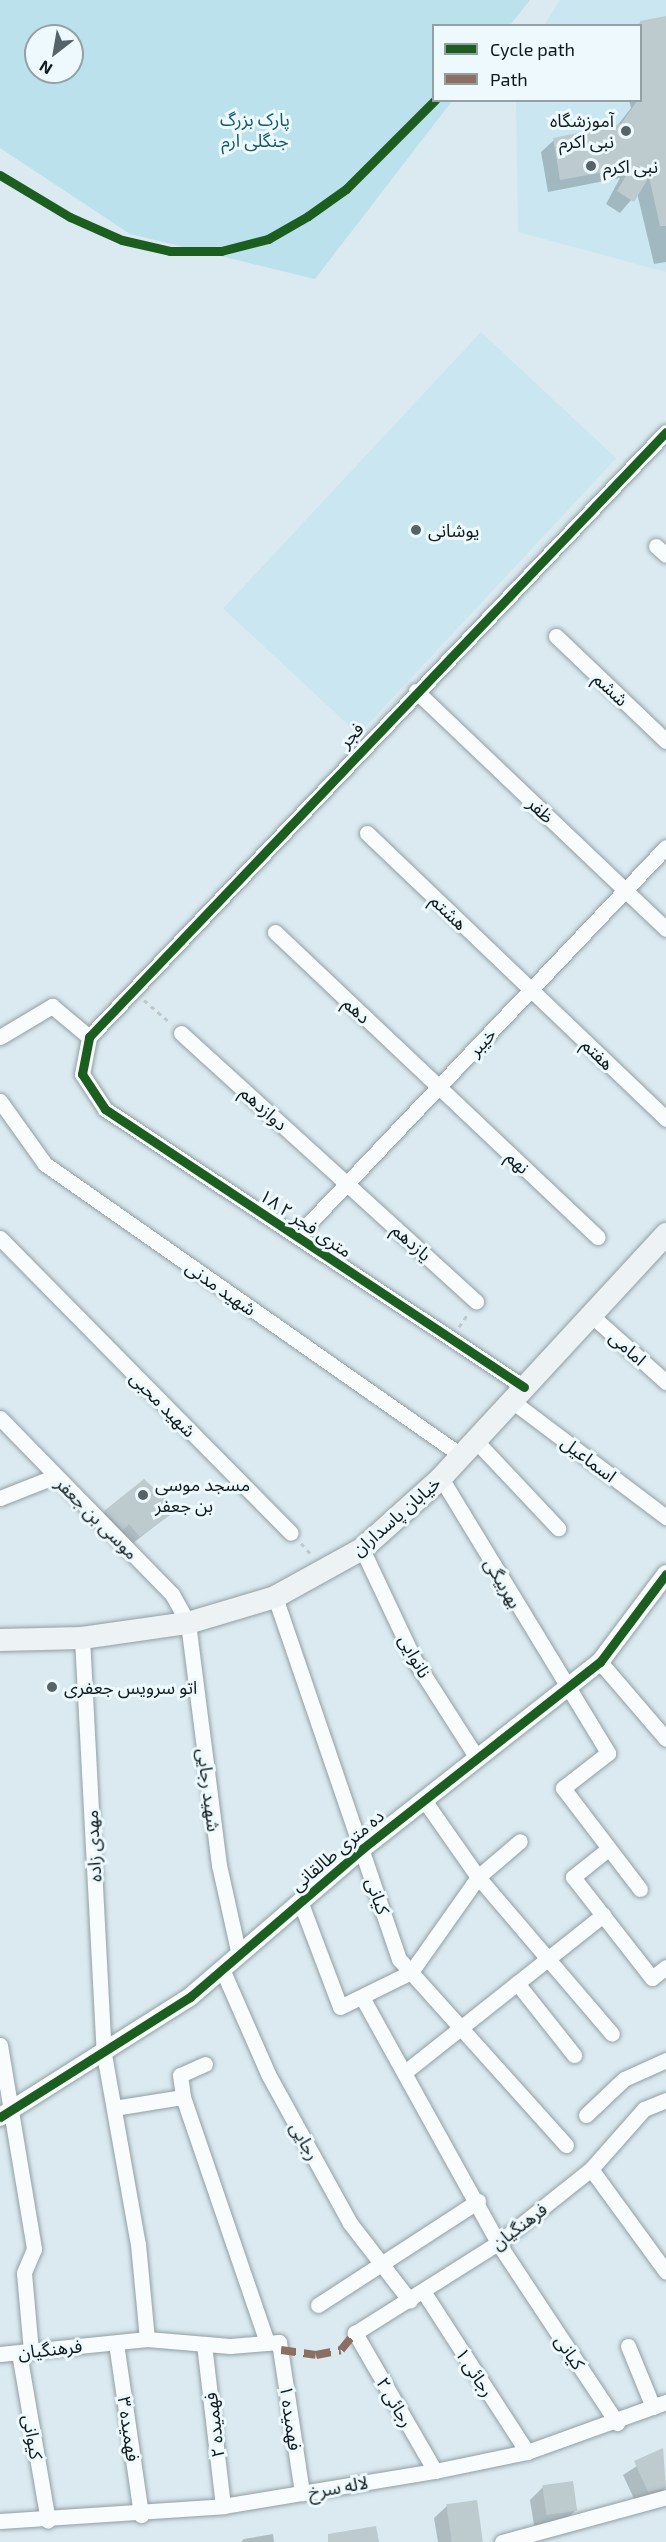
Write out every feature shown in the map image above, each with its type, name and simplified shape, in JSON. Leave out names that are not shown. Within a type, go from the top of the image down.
[{"type":"main road","name":"خیابان پاسداران","points":[[0,1640],[82,1638],[188,1623],[274,1598],[362,1549],[441,1478],[469,1449],[666,1234]]},
{"type":"street","name":"فجر","points":[[89,1037],[416,691],[666,432]]},
{"type":"street","name":"ششم","points":[[556,636],[666,741]]},
{"type":"street","name":"ظفر","points":[[416,691],[666,929]]},
{"type":"street","name":"هشتم","points":[[367,833],[531,990]]},
{"type":"street","name":"خیبر","points":[[297,1236],[666,847]]},
{"type":"street","name":"دهم","points":[[275,932],[439,1087]]},
{"type":"street","name":"هفتم","points":[[531,990],[666,1119]]},
{"type":"street","points":[[0,1038],[52,1006],[89,1037]]},
{"type":"street","name":"دوازدهم","points":[[182,1033],[347,1183]]},
{"type":"street","name":"۱۸ متری فجر ۲","points":[[89,1037],[82,1074],[105,1109],[452,1339],[518,1394]]},
{"type":"street","name":"نهم","points":[[439,1087],[597,1237]]},
{"type":"street","name":"شهید مدنی","points":[[0,1101],[45,1164],[469,1449],[558,1528]]},
{"type":"street","name":"یازدهم","points":[[347,1183],[476,1301]]},
{"type":"street","name":"شهید محبی","points":[[0,1238],[291,1533]]},
{"type":"street","name":"امامی","points":[[591,1315],[666,1382]]},
{"type":"street","name":"اسماعیل","points":[[518,1394],[666,1517]]},
{"type":"street","name":"موسی بن جعفر","points":[[0,1418],[172,1594],[188,1623]]},
{"type":"street","points":[[0,1498],[56,1476]]},
{"type":"street","name":"بهربیگی","points":[[441,1478],[564,1688],[608,1754],[563,1788],[608,1849]]},
{"type":"street","name":"نانوایی","points":[[362,1549],[415,1661],[477,1758]]},
{"type":"street","name":"ده متری طالقانی","points":[[6,2115],[104,2054],[222,1969],[362,1849],[600,1662],[666,1574]]},
{"type":"street","name":"کیانی","points":[[274,1598],[399,1959],[566,2145]]},
{"type":"street","name":"شهید رجایی","points":[[188,1623],[219,1865],[238,1955]]},
{"type":"street","name":"مهدی زاده","points":[[82,1638],[104,2054],[138,2244],[147,2339]]},
{"type":"street","points":[[600,1662],[666,1739]]},
{"type":"street","points":[[424,1800],[478,1877],[612,2034]]},
{"type":"street","points":[[300,1902],[340,2007],[363,1999],[411,1972],[478,1877],[520,1841]]},
{"type":"street","points":[[640,1889],[608,1849],[573,1877],[652,1978],[666,1967]]},
{"type":"street","points":[[405,2072],[603,1915]]},
{"type":"street","name":"رجایی","points":[[222,1969],[268,2074],[350,2223],[410,2301]]},
{"type":"street","points":[[517,1983],[574,2055]]},
{"type":"street","name":"کیانی","points":[[363,1999],[478,2201],[498,2243],[617,2422]]},
{"type":"street","points":[[0,2045],[6,2115]]},
{"type":"street","points":[[586,2115],[624,2079],[666,2060]]},
{"type":"street","points":[[114,2108],[183,2097],[180,2075],[206,2064]]},
{"type":"street","name":"فهمیده ۱","points":[[183,2097],[273,2342],[302,2493]]},
{"type":"street","name":"فرهنگیان","points":[[355,2333],[410,2301],[498,2243],[591,2169],[644,2109],[666,2100]]},
{"type":"street","name":"کیوانی","points":[[6,2115],[34,2249],[24,2273],[25,2353],[48,2521]]},
{"type":"street","points":[[591,2169],[666,2272]]},
{"type":"street","points":[[318,2305],[380,2262],[478,2201]]},
{"type":"street","name":"رجائی ۱","points":[[423,2291],[527,2452]]},
{"type":"street","name":"رجائی ۲","points":[[355,2333],[435,2470]]},
{"type":"street","name":"فرهنگیان","points":[[0,2354],[147,2339],[204,2344],[273,2342]]},
{"type":"street","name":"فهمیده ۳","points":[[116,2343],[141,2515]]},
{"type":"street","name":"فهمیده ۲","points":[[204,2344],[224,2506]]},
{"type":"street","points":[[628,2346],[660,2405]]},
{"type":"street","name":"لاله سرخ","points":[[0,2521],[48,2521],[141,2515],[224,2506],[435,2470],[527,2452],[660,2405]]},
{"type":"street","points":[[502,2542],[666,2497]]},
{"type":"path","points":[[133,990],[182,1033]]},
{"type":"path","points":[[452,1339],[476,1301]]},
{"type":"path","points":[[291,1533],[326,1570]]},
{"type":"shaded area","name":"نبی اکرم","points":[[560,0],[666,0],[666,272],[518,232],[516,102],[642,102],[642,24],[545,24]]},
{"type":"shaded area","name":"یوشانی","points":[[481,332],[616,458],[359,735],[223,608]]},
{"type":"green space","name":"پارک بزرگ جنگلی ارم","points":[[0,0],[530,0],[511,24],[432,24],[432,102],[451,102],[315,279],[130,234],[0,148]]},
{"type":"building","name":"آموزشگاه نبی اکرم","points":[[666,16],[666,226],[660,226],[649,177],[634,202],[617,191],[631,167],[560,180],[553,138],[621,124],[636,102],[642,102],[642,24],[640,21]]},
{"type":"building","name":"مسجد موسی بن جعفر","points":[[144,1479],[177,1510],[140,1537],[129,1524],[123,1530],[104,1511]]},
{"type":"building","points":[[663,2448],[666,2488],[648,2492],[634,2461]]},
{"type":"building","points":[[573,2481],[577,2511],[546,2515],[542,2485]]},
{"type":"building","points":[[477,2500],[483,2542],[452,2542],[446,2504]]},
{"type":"building","points":[[376,2526],[379,2542],[328,2542],[328,2534]]},
{"type":"marked path","points":[[281,2350],[316,2355],[341,2350],[355,2333]]},
{"type":"cycle path","points":[[0,175],[70,217],[122,240],[170,251],[221,251],[268,239],[308,216],[346,189],[433,102]]},
{"type":"cycle path","points":[[524,1387],[105,1109],[82,1074],[89,1037],[666,432]]},
{"type":"cycle path","points":[[0,2117],[190,1997],[362,1849],[600,1662],[666,1574]]},
{"type":"place","name":"آموزشگاه نبی اکرم","points":[[626,131]]},
{"type":"place","name":"نبی اکرم","points":[[591,166]]},
{"type":"place","name":"یوشانی","points":[[416,530]]},
{"type":"place","name":"مسجد موسی بن جعفر","points":[[143,1495]]},
{"type":"place","name":"اتو سرویس جعفری","points":[[52,1687]]}]
